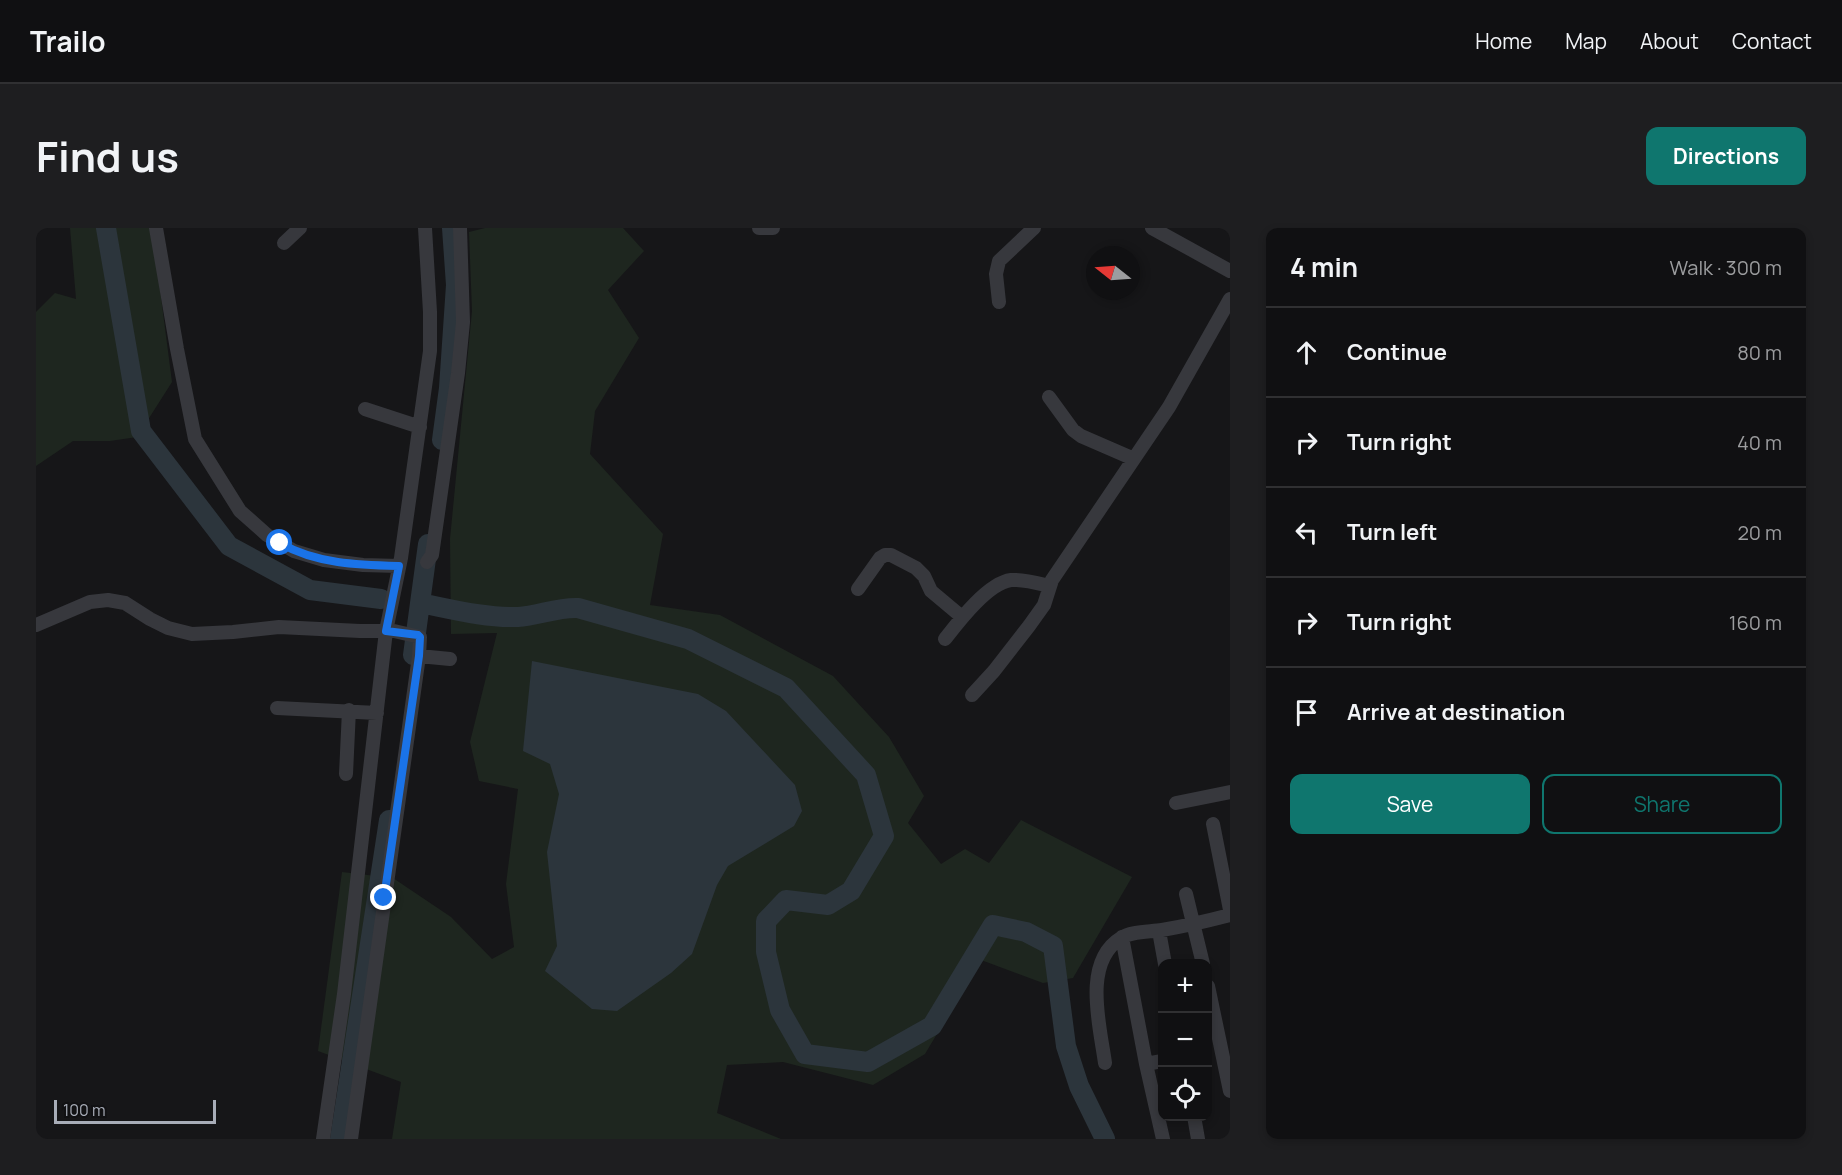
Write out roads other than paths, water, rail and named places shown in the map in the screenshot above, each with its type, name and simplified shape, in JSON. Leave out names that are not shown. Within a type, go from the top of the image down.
[{"type":"street","points":[[156,228],[195,439],[240,511],[267,535],[294,551],[324,560],[398,570]]},
{"type":"street","points":[[285,243],[300,228]]},
{"type":"street","points":[[323,1139],[344,994],[377,713],[420,427],[429,351],[430,312],[425,228]]},
{"type":"street","points":[[427,562],[432,555],[458,373],[462,332],[460,228]]},
{"type":"street","points":[[759,228],[773,228]]},
{"type":"street","points":[[999,302],[996,273],[999,261],[1034,228]]},
{"type":"street","points":[[1152,228],[1230,271]]},
{"type":"street","points":[[972,695],[987,680],[1044,605],[1049,586],[1168,407],[1230,299]]},
{"type":"street","points":[[1050,397],[1072,430],[1134,459]]},
{"type":"street","points":[[366,410],[420,427]]},
{"type":"street","points":[[858,589],[880,558],[891,555],[921,572],[931,591],[962,617]]},
{"type":"street","points":[[945,639],[962,617],[991,590],[1006,581],[1025,580],[1049,586]]},
{"type":"street","points":[[36,625],[99,600],[125,603],[168,628],[192,634],[279,627],[360,631],[389,627],[418,635],[421,641],[351,1139]]},
{"type":"street","points":[[419,656],[450,659]]},
{"type":"street","points":[[277,708],[377,713]]},
{"type":"street","points":[[346,774],[349,711]]},
{"type":"street","points":[[1176,802],[1230,792]]},
{"type":"street","points":[[1213,824],[1230,910]]},
{"type":"street","points":[[1186,894],[1202,959]]},
{"type":"street","points":[[1105,1063],[1096,998],[1100,966],[1107,952],[1122,937],[1230,915]]},
{"type":"street","points":[[1159,931],[1164,959]]},
{"type":"street","points":[[1122,937],[1163,1139]]},
{"type":"street","points":[[1212,1007],[1230,1091]]},
{"type":"street","points":[[1146,1064],[1158,1061]]},
{"type":"street","points":[[1195,1121],[1198,1139]]},
{"type":"waterway","points":[[106,228],[141,431],[229,546],[310,590],[381,599]]},
{"type":"waterway","points":[[442,440],[449,388],[456,285],[452,228]]},
{"type":"waterway","points":[[413,655],[428,544]]},
{"type":"waterway","points":[[430,605],[474,614],[507,617],[578,608],[688,639],[786,688],[866,775],[884,836],[851,891],[828,905],[786,900],[766,921],[766,952],[780,1010],[805,1054],[868,1062],[932,1026],[993,925],[1026,932],[1053,946],[1066,1046],[1079,1086],[1105,1139]]},
{"type":"waterway","points":[[340,1139],[389,820]]}]
